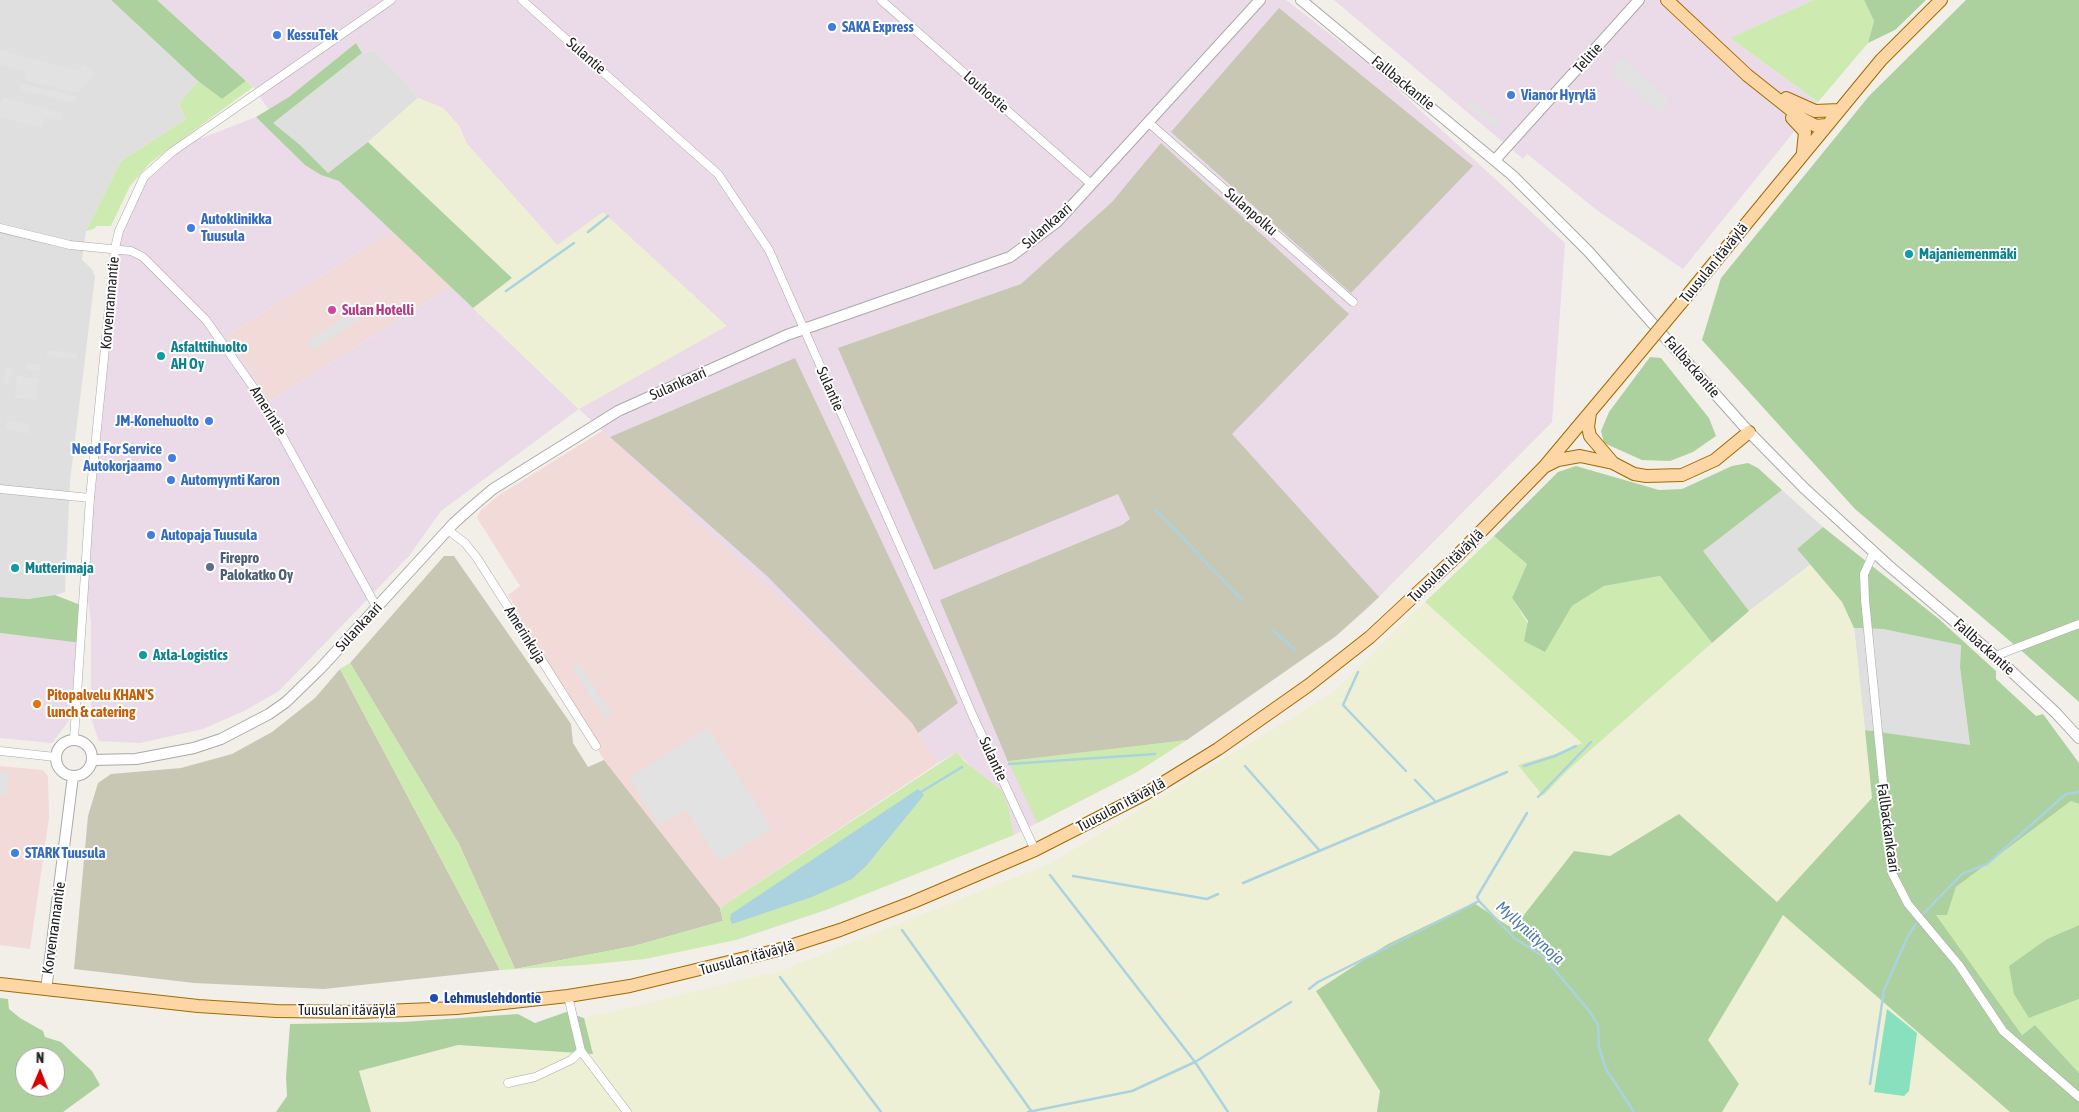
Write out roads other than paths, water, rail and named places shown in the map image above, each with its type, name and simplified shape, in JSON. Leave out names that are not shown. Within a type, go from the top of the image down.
[{"type":"main road","points":[[1667,0],[1732,61],[1801,118],[1816,126],[1826,125]]},
{"type":"main road","name":"Tuusulan itäväylä","points":[[0,984],[198,1006],[359,1012],[457,1008],[568,996],[690,973],[778,950],[840,930],[914,902],[1035,850],[1145,794],[1210,754],[1309,685],[1370,637],[1443,570],[1510,504],[1544,467],[1881,60],[1941,0]]},
{"type":"main road","points":[[1732,61],[1772,89],[1804,108],[1819,112],[1839,110]]},
{"type":"main road","points":[[1732,61],[1745,77],[1800,125],[1806,136],[1802,155]]},
{"type":"main road","points":[[1591,411],[1588,428],[1590,436],[1613,463]]},
{"type":"main road","points":[[1544,467],[1558,460],[1580,456],[1613,463],[1634,474],[1682,476],[1715,460],[1749,432]]},
{"type":"street","name":"Korvenrannantie","points":[[74,739],[90,498],[114,248],[118,231],[144,177],[172,152],[391,0]]},
{"type":"street","name":"Sulantie","points":[[522,0],[718,174],[769,250],[920,591],[972,714],[1035,850]]},
{"type":"street","name":"Louhostie","points":[[881,0],[1091,184]]},
{"type":"street","name":"Sulankaari","points":[[93,760],[136,759],[166,755],[221,739],[286,702],[320,670],[448,530],[493,489],[618,411],[787,335],[1010,257],[1057,222],[1260,0]]},
{"type":"street","name":"Fallbackantie","points":[[1301,0],[1495,160],[1589,252],[1749,432],[1804,488],[1874,552],[1994,656],[2056,713],[2079,738]]},
{"type":"street","name":"Telitie","points":[[1495,160],[1639,0]]},
{"type":"street","name":"Sulanpolku","points":[[1148,122],[1353,302]]},
{"type":"street","name":"Amerintie","points":[[0,228],[70,245],[131,251],[143,257],[206,320],[263,401],[376,608]]},
{"type":"street","points":[[0,489],[90,498]]},
{"type":"street","name":"Amerinkuja","points":[[448,530],[465,543],[478,558],[596,746]]},
{"type":"street","name":"Fallbackankaari","points":[[1874,552],[1864,574],[1865,600],[1892,873],[1908,904],[1959,965],[2003,1031],[2079,1097]]},
{"type":"street","points":[[1994,656],[2079,624]]},
{"type":"street","points":[[74,739],[80,740],[90,748],[93,760],[84,774],[73,776],[63,772],[55,757],[64,742],[74,739]]},
{"type":"street","points":[[0,751],[55,757]]},
{"type":"street","name":"Korvenrannantie","points":[[46,990],[73,776]]},
{"type":"street","points":[[568,996],[581,1051],[627,1112]]},
{"type":"street","points":[[508,1083],[544,1072],[571,1060],[581,1051]]},
{"type":"water","points":[[918,789],[924,795],[867,865],[852,879],[812,897],[732,924],[731,914]]},
{"type":"waterway","points":[[588,232],[608,216]]},
{"type":"waterway","points":[[506,291],[574,243]]},
{"type":"waterway","points":[[1155,509],[1242,600]]},
{"type":"waterway","points":[[1273,630],[1296,651]]},
{"type":"waterway","points":[[1358,672],[1343,705],[1406,771]]},
{"type":"waterway","points":[[1538,797],[1591,742]]},
{"type":"waterway","points":[[1524,766],[1555,756],[1576,746]]},
{"type":"waterway","points":[[1009,764],[1155,754]]},
{"type":"waterway","points":[[1245,766],[1320,851]]},
{"type":"waterway","points":[[921,792],[962,767]]},
{"type":"waterway","points":[[1243,883],[1507,772]]},
{"type":"waterway","points":[[1415,780],[1436,802]]},
{"type":"waterway","points":[[1924,913],[1962,874],[1987,864],[2066,794],[2079,792]]},
{"type":"waterway","points":[[1479,901],[1477,897],[1527,813]]},
{"type":"waterway","points":[[1050,875],[1195,1062],[1228,1112]]},
{"type":"waterway","points":[[1073,876],[1207,899],[1218,894]]},
{"type":"waterway","name":"Myllyniitynoja","points":[[1479,901],[1514,938],[1544,957],[1590,1012],[1598,1025],[1599,1047],[1606,1069],[1634,1112]]},
{"type":"waterway","points":[[1309,989],[1318,982],[1479,901]]},
{"type":"waterway","points":[[1870,1084],[1884,990],[1908,936],[1916,924]]},
{"type":"waterway","points":[[902,930],[1032,1112]]},
{"type":"waterway","points":[[780,977],[881,1112]]},
{"type":"waterway","points":[[1028,1112],[1132,1091],[1195,1062],[1291,1002]]},
{"type":"place","name":"SAKA Express","points":[[832,27]]},
{"type":"place","name":"KessuTek","points":[[277,35]]},
{"type":"place","name":"Vianor Hyrylä","points":[[1511,95]]},
{"type":"place","name":"Autoklinikka Tuusula","points":[[191,228]]},
{"type":"place","name":"Majaniemenmäki","points":[[1909,254]]},
{"type":"place","name":"Sulan Hotelli","points":[[332,310]]},
{"type":"place","name":"Asfalttihuolto AH Oy","points":[[161,356]]},
{"type":"place","name":"JM-Konehuolto","points":[[209,421]]},
{"type":"place","name":"Need For Service Autokorjaamo","points":[[172,458]]},
{"type":"place","name":"Automyynti Karon","points":[[171,480]]},
{"type":"place","name":"Autopaja Tuusula","points":[[151,535]]},
{"type":"place","name":"Firepro Palokatko Oy","points":[[210,567]]},
{"type":"place","name":"Mutterimaja","points":[[15,568]]},
{"type":"place","name":"Axla-Logistics","points":[[143,655]]},
{"type":"place","name":"Pitopalvelu KHAN'S lunch & catering","points":[[37,704]]},
{"type":"place","name":"STARK Tuusula","points":[[15,853]]},
{"type":"place","name":"Lehmuslehdontie","points":[[434,998]]}]
